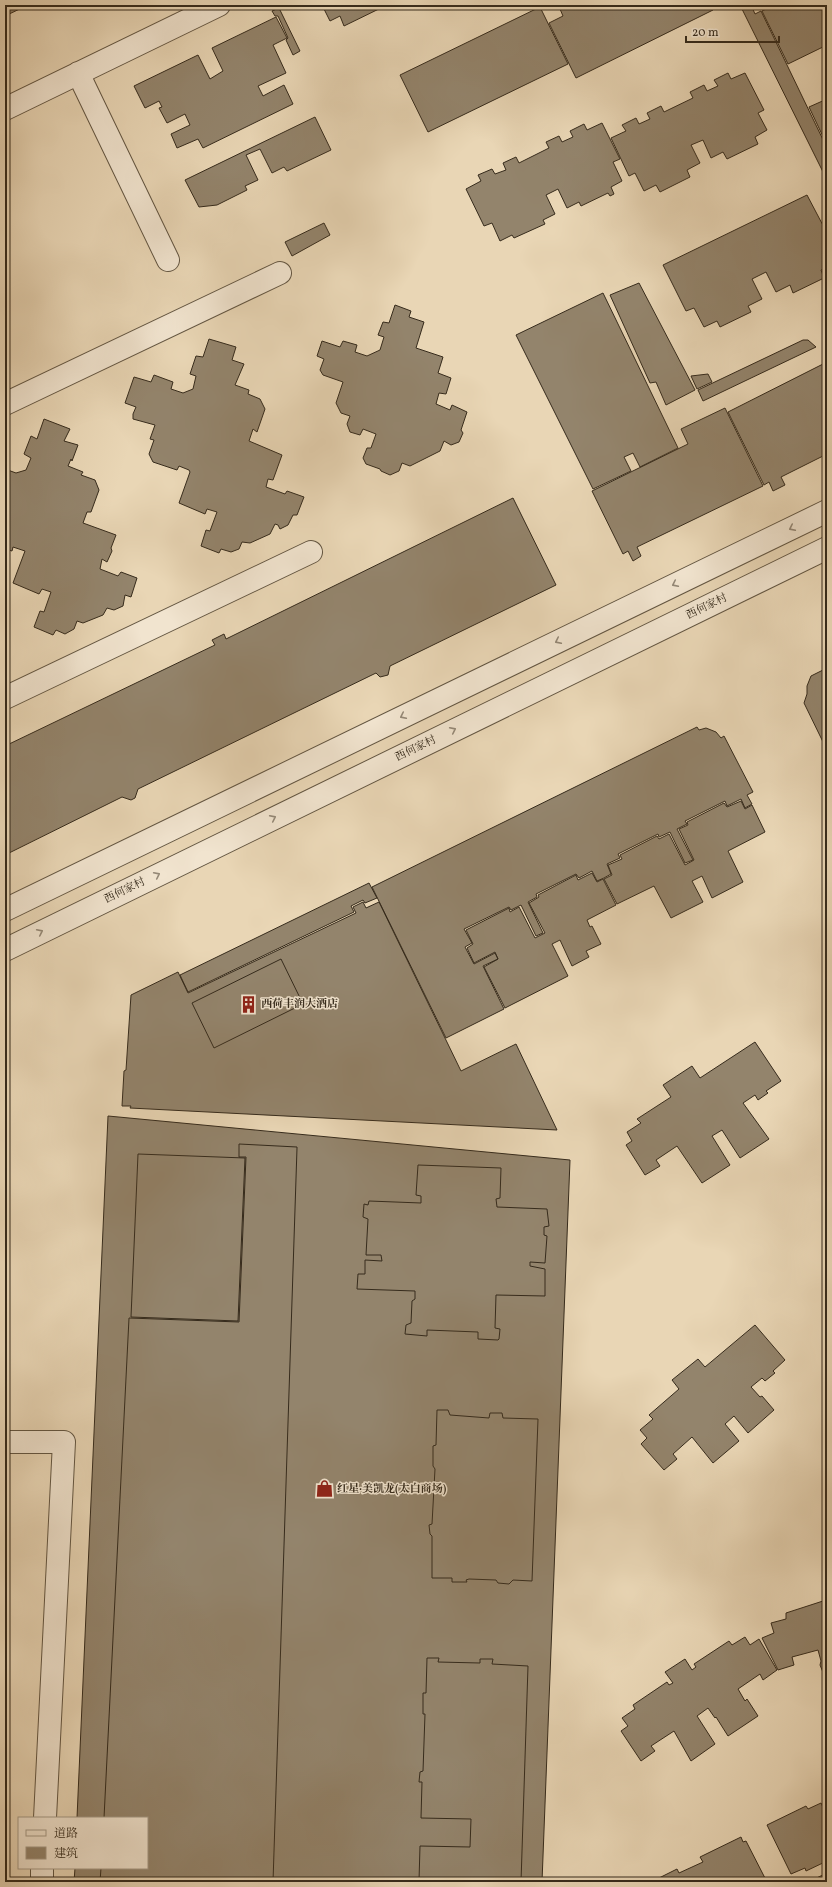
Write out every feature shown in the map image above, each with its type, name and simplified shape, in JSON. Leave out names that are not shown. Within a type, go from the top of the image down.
[{"type":"street","points":[[5,108],[219,5]]},
{"type":"street","points":[[78,73],[168,260]]},
{"type":"street","points":[[5,404],[280,272]]},
{"type":"street","points":[[5,910],[827,510]]},
{"type":"street","name":"西何家村","points":[[5,950],[827,548]]},
{"type":"street","points":[[5,698],[311,552]]},
{"type":"street","points":[[5,1442],[64,1442],[45,1817]]},
{"type":"street","points":[[42,1869],[42,1882]]},
{"type":"building","points":[[5,5],[28,5],[5,16]]},
{"type":"building","points":[[322,5],[387,5],[344,26],[340,16],[330,21]]},
{"type":"building","points":[[568,5],[577,5],[579,9],[587,5],[710,5],[713,10],[576,78],[549,23],[563,16],[560,9]]},
{"type":"building","points":[[740,5],[751,5],[755,14],[761,11],[827,148],[827,180]]},
{"type":"building","points":[[774,5],[827,5],[827,45],[788,64],[762,11]]},
{"type":"building","points":[[540,7],[568,64],[428,132],[400,75]]},
{"type":"building","points":[[279,8],[300,51],[293,55],[286,40],[288,38],[278,16],[275,16],[272,11]]},
{"type":"building","points":[[276,17],[287,38],[273,45],[286,73],[258,86],[263,96],[284,85],[293,104],[203,148],[198,139],[177,148],[171,134],[190,125],[185,114],[167,123],[159,108],[162,107],[159,101],[145,108],[134,86],[198,55],[210,79],[223,71],[212,48]]},
{"type":"building","points":[[728,73],[731,79],[745,73],[764,110],[758,113],[767,130],[755,137],[758,144],[727,159],[723,152],[711,158],[703,140],[691,145],[700,163],[687,170],[690,177],[660,192],[656,185],[644,191],[635,173],[629,176],[611,138],[626,131],[622,125],[636,118],[639,124],[650,119],[647,113],[661,106],[664,112],[693,98],[690,92],[704,85],[707,91],[718,86],[714,80]]},
{"type":"building","points":[[827,99],[827,145],[809,107]]},
{"type":"building","points":[[315,117],[331,150],[287,171],[284,167],[272,173],[260,149],[246,155],[258,180],[245,186],[247,190],[217,205],[199,207],[185,180]]},
{"type":"building","points":[[602,123],[620,159],[613,162],[622,181],[611,187],[614,194],[610,196],[608,193],[581,206],[579,202],[567,208],[558,189],[546,195],[555,214],[543,220],[545,224],[514,238],[512,235],[500,241],[492,223],[484,226],[466,189],[481,181],[478,175],[492,169],[495,174],[506,170],[503,163],[516,157],[519,163],[549,148],[546,142],[559,136],[562,142],[573,137],[570,131],[584,124],[587,130]]},
{"type":"building","points":[[807,195],[827,233],[827,242],[824,244],[827,251],[827,267],[821,270],[824,278],[793,293],[790,285],[776,292],[766,272],[752,279],[762,299],[748,306],[751,312],[720,327],[717,321],[704,327],[694,308],[686,311],[663,265]]},
{"type":"building","points":[[324,223],[330,235],[292,256],[285,242]]},
{"type":"building","points":[[639,283],[695,390],[666,405],[656,382],[650,383],[610,295]]},
{"type":"building","points":[[603,293],[678,448],[640,467],[633,453],[624,457],[631,471],[593,489],[516,335]]},
{"type":"building","points":[[395,305],[411,311],[409,317],[424,322],[416,348],[443,357],[438,373],[451,378],[446,394],[439,393],[436,404],[450,410],[452,405],[467,412],[461,430],[463,433],[459,442],[451,445],[444,441],[440,451],[410,466],[402,463],[399,471],[390,475],[381,471],[380,469],[366,464],[363,458],[367,448],[371,448],[376,434],[363,429],[360,435],[350,432],[347,424],[350,416],[341,413],[336,403],[343,382],[323,375],[320,370],[324,359],[317,356],[322,341],[340,347],[343,341],[357,345],[355,352],[367,356],[380,350],[384,337],[378,335],[383,322],[389,323]]},
{"type":"building","points":[[209,339],[236,347],[232,360],[244,364],[235,385],[249,390],[248,394],[260,399],[265,409],[257,432],[253,429],[249,441],[282,455],[273,480],[268,479],[266,487],[285,494],[287,491],[304,497],[297,515],[293,515],[288,525],[280,529],[278,525],[275,524],[270,534],[250,543],[242,542],[239,549],[231,552],[221,549],[219,553],[201,546],[206,530],[210,531],[217,512],[207,509],[205,514],[179,503],[190,472],[189,470],[179,466],[177,470],[153,462],[149,454],[154,440],[150,439],[155,425],[133,419],[133,414],[136,407],[125,403],[134,377],[151,382],[154,375],[173,382],[171,389],[183,393],[193,389],[196,376],[190,374],[196,356],[203,357]]},
{"type":"building","points":[[803,340],[808,340],[816,347],[703,401],[698,390]]},
{"type":"building","points":[[827,362],[827,454],[781,477],[785,485],[773,491],[769,482],[764,485],[728,412]]},
{"type":"building","points":[[708,374],[712,382],[697,389],[691,376]]},
{"type":"building","points":[[725,408],[763,486],[637,547],[641,556],[633,561],[628,551],[623,554],[592,491],[688,444],[681,429]]},
{"type":"building","points":[[44,419],[70,429],[64,441],[78,445],[72,461],[71,459],[68,466],[83,472],[81,475],[95,480],[99,490],[91,512],[87,512],[83,523],[116,535],[111,548],[112,551],[107,562],[102,559],[100,569],[118,576],[121,572],[137,578],[131,597],[125,595],[123,606],[114,610],[107,608],[103,615],[83,623],[77,621],[74,629],[65,634],[56,630],[53,635],[34,627],[40,611],[44,612],[51,592],[42,589],[39,594],[13,583],[25,551],[13,547],[12,551],[5,549],[5,469],[16,473],[26,470],[31,458],[24,454],[31,436],[37,439]]},
{"type":"building","points":[[513,498],[556,585],[390,666],[388,675],[380,677],[376,673],[138,789],[135,798],[131,800],[122,797],[5,855],[5,746],[215,645],[212,640],[224,634],[226,639]]},
{"type":"building","points":[[827,668],[827,745],[826,743],[824,744],[804,703],[807,694],[807,686],[811,676]]},
{"type":"building","points":[[697,727],[699,730],[706,728],[716,732],[721,738],[724,736],[753,792],[747,795],[752,804],[745,808],[741,799],[727,806],[725,801],[685,821],[687,824],[677,829],[693,860],[685,863],[670,832],[659,837],[658,834],[618,854],[620,858],[607,864],[611,874],[604,878],[597,881],[592,871],[579,878],[576,874],[536,894],[537,897],[528,902],[543,933],[536,936],[521,905],[511,910],[509,907],[464,929],[472,943],[465,947],[474,964],[495,953],[498,959],[483,966],[504,1009],[446,1038],[372,887]]},
{"type":"building","points":[[741,801],[745,809],[752,805],[765,832],[728,851],[743,882],[712,898],[702,876],[692,881],[703,902],[671,918],[654,886],[617,904],[604,879],[612,875],[608,865],[622,859],[620,855],[657,836],[659,839],[669,834],[685,865],[694,860],[679,829],[688,825],[687,822],[724,803],[727,807]]},
{"type":"building","points":[[592,873],[597,882],[603,879],[616,905],[587,920],[590,927],[592,926],[601,944],[586,951],[589,957],[572,966],[560,940],[552,944],[568,976],[505,1008],[484,967],[498,959],[495,952],[474,963],[467,948],[473,944],[466,930],[509,908],[510,912],[519,907],[535,938],[545,933],[529,903],[539,897],[538,895],[576,875],[578,880]]},
{"type":"building","points":[[369,883],[377,898],[365,903],[363,900],[351,906],[354,912],[188,992],[180,975]]},
{"type":"building","points":[[363,902],[366,908],[379,902],[461,1071],[516,1044],[557,1130],[130,1108],[131,1106],[122,1106],[131,995],[178,972],[188,993],[356,913],[353,907]]},
{"type":"building","name":"西荷丰润大酒店","points":[[281,959],[303,1004],[214,1048],[192,1003]]},
{"type":"building","points":[[827,1024],[827,1033],[823,1026]]},
{"type":"building","points":[[755,1042],[781,1081],[766,1091],[768,1093],[758,1100],[755,1095],[743,1103],[769,1139],[740,1158],[722,1130],[712,1136],[730,1165],[702,1183],[677,1146],[656,1160],[660,1166],[645,1175],[626,1145],[632,1141],[627,1132],[641,1123],[637,1119],[671,1097],[663,1085],[692,1066],[700,1078]]},
{"type":"building","name":"红星·美凯龙(太白商场)","points":[[108,1116],[570,1160],[542,1882],[74,1882],[75,1869],[148,1869],[148,1817],[77,1817]]},
{"type":"building","points":[[239,1144],[297,1147],[273,1882],[100,1882],[101,1869],[148,1869],[148,1817],[104,1817],[129,1318],[239,1322],[246,1157],[239,1157]]},
{"type":"building","points":[[138,1154],[245,1158],[238,1321],[131,1317]]},
{"type":"building","points":[[418,1165],[501,1168],[500,1198],[496,1199],[497,1207],[547,1209],[549,1226],[544,1227],[544,1235],[547,1236],[545,1263],[530,1262],[530,1266],[545,1269],[545,1296],[496,1295],[495,1328],[500,1329],[498,1340],[478,1339],[478,1332],[427,1330],[427,1336],[405,1334],[406,1325],[411,1323],[412,1301],[415,1299],[415,1291],[357,1289],[358,1274],[365,1274],[365,1260],[382,1261],[381,1255],[366,1255],[368,1219],[363,1217],[364,1204],[368,1205],[369,1201],[421,1203],[421,1196],[416,1195]]},
{"type":"building","points":[[755,1325],[785,1360],[773,1371],[775,1373],[765,1381],[762,1378],[751,1387],[760,1397],[762,1396],[774,1410],[748,1433],[734,1416],[725,1424],[739,1441],[713,1463],[692,1437],[673,1454],[677,1459],[664,1470],[641,1444],[647,1438],[640,1430],[653,1419],[649,1415],[679,1389],[672,1380],[698,1359],[705,1367]]},
{"type":"building","points":[[437,1410],[448,1410],[450,1415],[489,1418],[490,1413],[502,1413],[503,1418],[538,1419],[532,1581],[513,1580],[509,1584],[498,1583],[496,1580],[469,1579],[466,1580],[467,1582],[452,1582],[452,1578],[432,1578],[432,1536],[430,1534],[429,1525],[432,1524],[435,1469],[433,1466],[433,1446],[436,1445]]},
{"type":"building","points":[[823,1601],[827,1603],[827,1682],[820,1665],[821,1661],[818,1650],[792,1657],[794,1665],[778,1670],[762,1638],[774,1633],[771,1623],[786,1619],[786,1613]]},
{"type":"building","points":[[745,1637],[750,1645],[759,1639],[777,1670],[763,1680],[760,1674],[738,1689],[745,1701],[747,1699],[758,1716],[728,1736],[716,1717],[715,1718],[708,1708],[697,1716],[715,1744],[691,1761],[674,1731],[651,1746],[655,1751],[641,1761],[621,1731],[628,1726],[622,1718],[635,1709],[633,1705],[667,1682],[669,1685],[673,1683],[665,1672],[685,1659],[692,1670],[696,1667],[694,1664],[729,1641],[732,1645]]},
{"type":"building","points":[[427,1658],[439,1658],[438,1662],[480,1663],[480,1659],[493,1659],[492,1664],[528,1666],[521,1882],[415,1882],[419,1881],[420,1846],[470,1847],[471,1819],[421,1818],[422,1782],[419,1782],[420,1772],[423,1771],[425,1714],[423,1714],[423,1693],[426,1693]]},
{"type":"building","points":[[827,1800],[827,1813],[822,1803]]},
{"type":"building","points":[[821,1803],[827,1816],[827,1861],[806,1871],[805,1868],[791,1874],[767,1825],[806,1806],[808,1809]]},
{"type":"building","points":[[741,1837],[743,1842],[746,1841],[767,1882],[651,1882],[677,1869],[679,1873],[703,1862],[700,1857]]},
{"type":"building","points":[[827,1873],[827,1882],[808,1882]]},
{"type":"place","name":"西荷丰润大酒店","points":[[248,1004]]},
{"type":"place","name":"红星·美凯龙(太白商场)","points":[[324,1489]]}]
